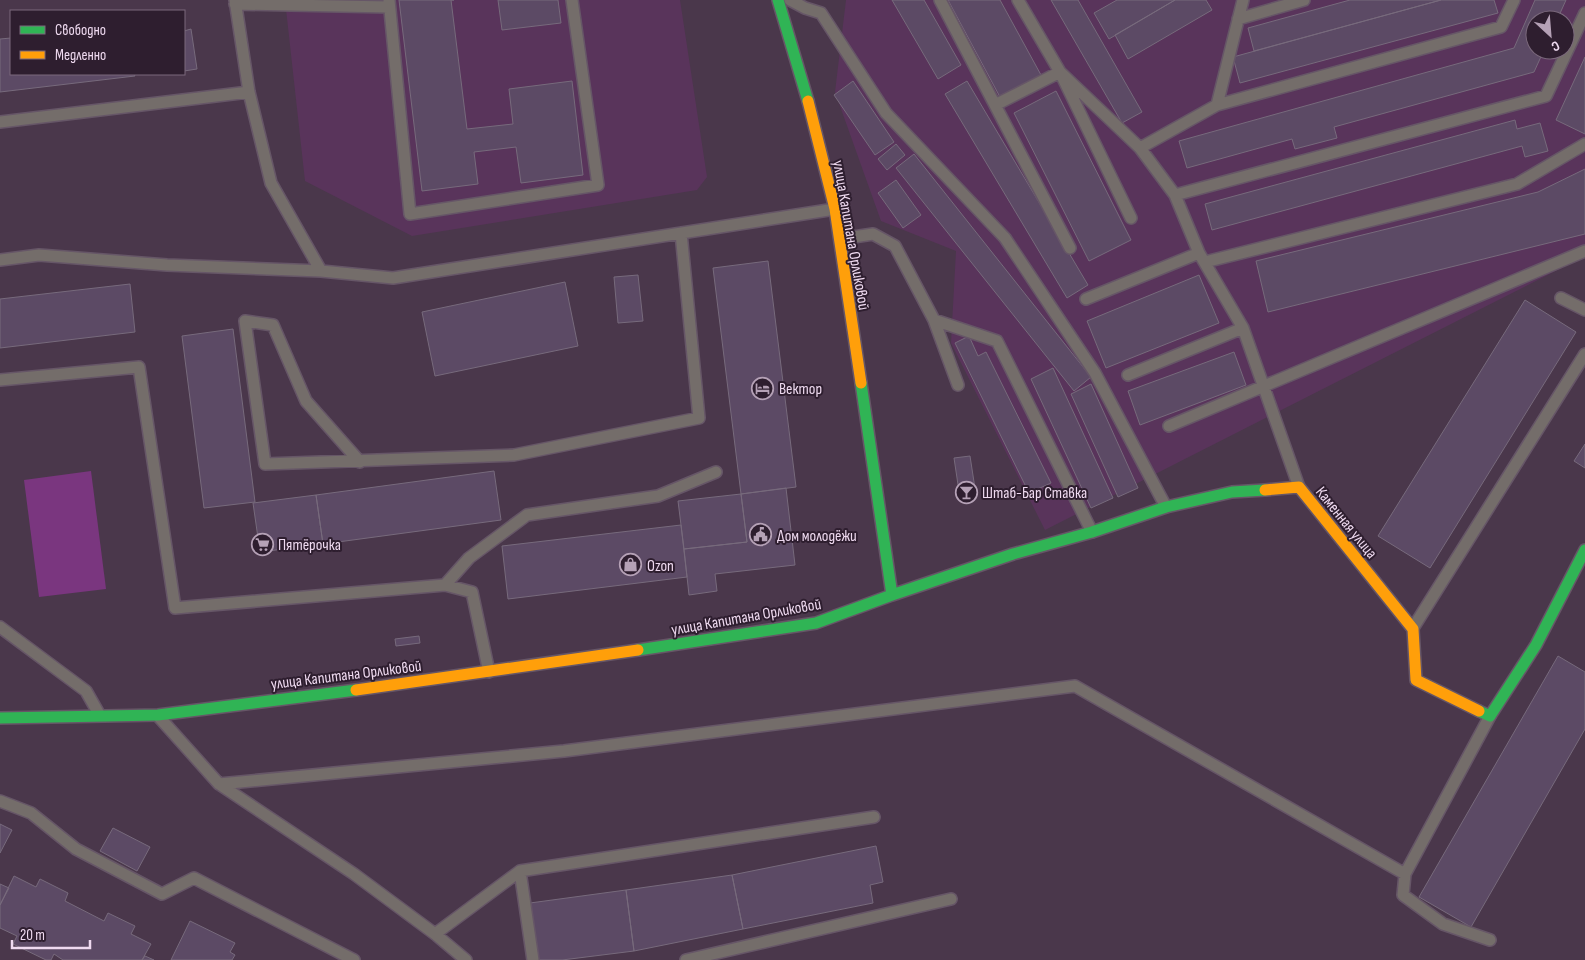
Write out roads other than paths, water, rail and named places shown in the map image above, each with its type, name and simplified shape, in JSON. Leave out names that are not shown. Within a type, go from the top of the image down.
[{"type":"street","name":"улица Капитана Орликовой","points":[[0,718],[101,718],[158,715],[489,672],[816,623],[892,595],[835,209],[801,74],[778,0]]},
{"type":"street","name":"Каменная улица","points":[[892,595],[1013,554],[1092,532],[1166,507],[1232,492],[1299,487],[1413,629]]},
{"type":"street","points":[[1413,629],[1416,680],[1490,716],[1536,645],[1585,550]]},
{"type":"lane","points":[[321,271],[271,182],[249,92],[235,2],[389,3],[410,214],[598,185],[572,0]]},
{"type":"lane","points":[[790,0],[805,8],[821,13],[886,113],[1005,238],[1095,373],[1166,507]]},
{"type":"lane","points":[[940,0],[997,104],[1070,248]]},
{"type":"lane","points":[[1018,0],[1060,72],[1131,218]]},
{"type":"lane","points":[[1217,105],[1244,0]]},
{"type":"lane","points":[[1238,19],[1304,0]]},
{"type":"lane","points":[[1140,148],[1217,105],[1502,27],[1514,0]]},
{"type":"lane","points":[[1175,195],[1546,96],[1585,13]]},
{"type":"lane","points":[[997,104],[1060,72]]},
{"type":"lane","points":[[1060,72],[1140,148],[1175,195],[1202,258],[1243,328],[1299,487]]},
{"type":"lane","points":[[0,122],[249,92]]},
{"type":"lane","points":[[1086,299],[1202,258],[1517,184],[1585,144]]},
{"type":"lane","points":[[0,260],[39,256],[167,265],[321,271],[393,278],[835,209]]},
{"type":"lane","points":[[360,462],[306,401],[273,325],[246,321],[265,464],[360,462],[514,455],[699,418],[681,233]]},
{"type":"lane","points":[[840,239],[873,234],[895,246],[934,320],[958,385]]},
{"type":"lane","points":[[1169,426],[1585,251]]},
{"type":"lane","points":[[1561,298],[1585,310]]},
{"type":"lane","points":[[934,320],[997,340],[1092,532]]},
{"type":"lane","points":[[1128,375],[1243,328]]},
{"type":"lane","points":[[1413,629],[1585,354]]},
{"type":"lane","points":[[0,380],[139,366],[175,608],[445,584],[472,592],[489,672]]},
{"type":"lane","points":[[445,584],[469,558],[528,515],[658,496],[716,472]]},
{"type":"lane","points":[[0,627],[86,691],[101,718]]},
{"type":"lane","points":[[220,784],[564,751],[1076,686],[1405,874]]},
{"type":"lane","points":[[158,715],[220,784],[354,874],[435,934],[466,960]]},
{"type":"lane","points":[[1490,716],[1405,874],[1403,895],[1444,924],[1490,940]]},
{"type":"lane","points":[[0,801],[31,813],[76,849],[162,894],[194,878],[354,960]]},
{"type":"lane","points":[[435,934],[520,871],[874,817]]},
{"type":"lane","points":[[520,871],[533,960]]},
{"type":"lane","points":[[686,960],[951,900]]},
{"type":"place","name":"Вектор","points":[[763,388]]},
{"type":"place","name":"Штаб-Бар Ставка","points":[[966,492]]},
{"type":"place","name":"Дом молодёжи","points":[[761,535]]},
{"type":"place","name":"Пятёрочка","points":[[262,544]]},
{"type":"place","name":"Ozon","points":[[631,565]]}]
